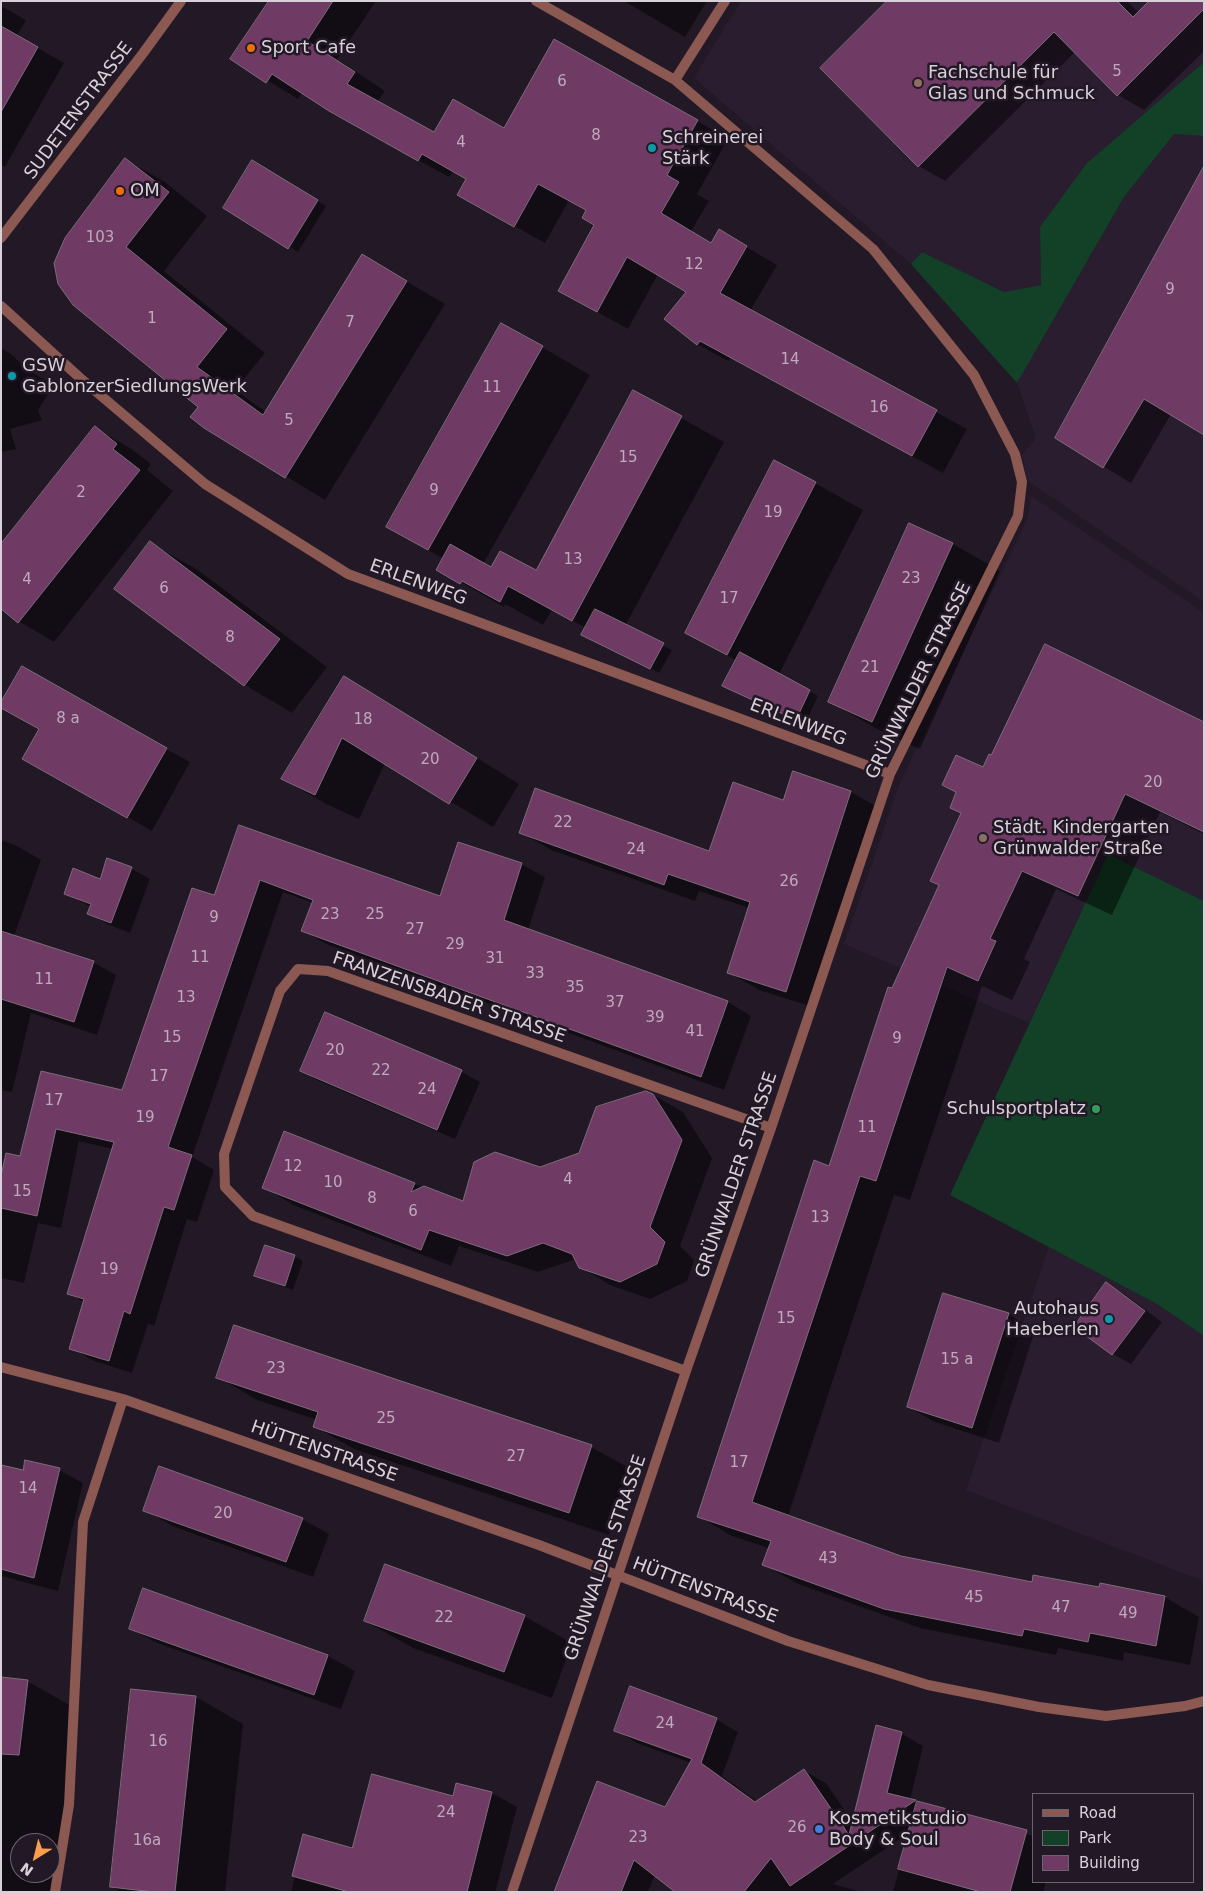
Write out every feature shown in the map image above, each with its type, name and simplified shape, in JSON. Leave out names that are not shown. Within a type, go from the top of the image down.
[{"type":"street","name":"SUDETENSTRASSE","points":[[1,238],[181,1]]},
{"type":"street","points":[[536,1],[675,80],[725,1]]},
{"type":"street","name":"GRÜNWALDER STRASSE","points":[[512,1892],[686,1371],[771,1128],[890,774],[1018,516],[1022,482],[1015,454],[974,375],[873,249],[675,80]]},
{"type":"street","name":"ERLENWEG","points":[[1,306],[79,377],[205,484],[348,574],[890,774]]},
{"type":"street","name":"FRANZENSBADER STRASSE","points":[[686,1371],[253,1216],[225,1187],[224,1154],[280,991],[298,969],[328,971],[771,1128]]},
{"type":"street","name":"HÜTTENSTRASSE","points":[[1,1367],[123,1399],[618,1574],[788,1640],[928,1685],[1106,1716],[1186,1706],[1204,1701]]},
{"type":"street","points":[[55,1892],[70,1805],[83,1522],[123,1399]]},
{"type":"shaded area","points":[[741,1],[1204,1],[1204,62],[1086,164],[1040,227],[1041,285],[1004,292],[922,252],[911,264],[694,78]]},
{"type":"shaded area","points":[[1174,134],[1204,136],[1204,602],[1027,480],[1022,455],[1036,438],[1017,383],[1124,197]]},
{"type":"shaded area","points":[[1031,496],[1204,613],[1204,901],[1108,854],[1029,1023],[844,944],[900,783],[1027,520]]},
{"type":"shaded area","points":[[1049,1247],[1157,1304],[1204,1336],[1204,1581],[966,1490]]},
{"type":"green space","points":[[1204,62],[1204,136],[1174,134],[1124,197],[1017,383],[911,264],[922,252],[1004,292],[1041,285],[1040,227],[1086,164]]},
{"type":"green space","name":"Schulsportplatz","points":[[1108,854],[1204,901],[1204,1336],[1157,1304],[950,1195]]},
{"type":"building","points":[[269,1],[333,1],[307,41],[355,72],[347,84],[434,132],[453,99],[504,128],[554,39],[698,120],[667,175],[679,182],[661,213],[711,243],[719,229],[747,246],[720,293],[937,410],[912,456],[700,341],[697,345],[664,319],[686,292],[627,257],[597,312],[558,291],[594,225],[582,218],[586,210],[538,184],[514,227],[457,195],[466,179],[422,154],[418,161],[329,111],[272,74],[266,83],[230,59]]},
{"type":"building","name":"Fachschule für Glas und Schmuck","points":[[887,1],[1117,1],[1133,17],[1149,1],[1204,1],[1204,9],[1117,96],[1054,32],[918,167],[820,68]]},
{"type":"building","points":[[1,26],[38,47],[1,112]]},
{"type":"building","points":[[125,158],[169,192],[126,247],[227,329],[197,367],[263,415],[362,254],[407,281],[285,478],[204,428],[190,417],[198,407],[73,305],[58,284],[54,263],[65,238]]},
{"type":"building","points":[[252,160],[318,200],[288,249],[223,208]]},
{"type":"building","points":[[1204,166],[1204,435],[1144,399],[1103,468],[1055,438]]},
{"type":"building","points":[[501,323],[543,346],[428,550],[386,527]]},
{"type":"building","points":[[633,390],[682,416],[572,621],[508,586],[500,602],[462,581],[460,584],[436,570],[450,544],[491,567],[500,551],[536,570]]},
{"type":"building","points":[[95,426],[117,444],[113,449],[140,470],[18,623],[1,609],[1,544]]},
{"type":"building","points":[[774,460],[816,482],[727,655],[685,633]]},
{"type":"building","points":[[909,523],[953,543],[872,722],[828,702]]},
{"type":"building","points":[[150,541],[280,639],[244,686],[114,589]]},
{"type":"building","points":[[595,609],[664,643],[650,669],[581,635]]},
{"type":"building","points":[[1045,644],[1204,722],[1204,832],[1125,794],[1078,896],[1022,871],[990,939],[996,941],[978,981],[947,967],[876,1181],[860,1176],[752,1502],[901,1556],[1032,1582],[1033,1575],[1099,1587],[1100,1583],[1165,1596],[1156,1646],[1090,1633],[1088,1642],[1024,1629],[1022,1636],[884,1609],[762,1565],[771,1541],[697,1517],[814,1160],[829,1166],[888,987],[892,988],[939,885],[930,881],[961,813],[950,808],[956,792],[942,785],[956,755],[983,767],[989,754],[991,755]]},
{"type":"building","points":[[740,652],[810,690],[796,720],[722,686]]},
{"type":"building","points":[[22,666],[167,748],[127,818],[22,759],[39,729],[1,708],[1,702]]},
{"type":"building","points":[[344,676],[477,758],[449,804],[342,738],[315,795],[281,779]]},
{"type":"building","points":[[793,771],[851,791],[786,992],[727,973],[750,902],[668,874],[664,885],[519,833],[535,788],[709,851],[733,782],[783,800]]},
{"type":"building","points":[[239,825],[440,896],[458,842],[522,863],[504,920],[728,1001],[701,1077],[301,931],[313,900],[260,880],[168,1147],[192,1155],[174,1210],[164,1207],[130,1314],[124,1311],[109,1361],[69,1349],[84,1299],[67,1294],[114,1142],[56,1129],[37,1216],[1,1208],[1,1176],[6,1153],[20,1156],[41,1071],[122,1090],[192,888],[214,895]]},
{"type":"building","points":[[107,858],[132,867],[111,923],[87,914],[91,904],[64,894],[73,868],[100,879]]},
{"type":"building","points":[[1,931],[94,961],[74,1022],[1,999]]},
{"type":"building","points":[[325,1012],[462,1070],[437,1130],[300,1071]]},
{"type":"building","points":[[646,1091],[653,1094],[682,1140],[650,1227],[665,1242],[657,1264],[620,1282],[579,1268],[572,1254],[543,1243],[507,1256],[429,1230],[421,1250],[262,1188],[284,1131],[415,1183],[411,1192],[424,1186],[463,1201],[474,1162],[495,1152],[540,1167],[579,1153],[596,1107]]},
{"type":"building","points":[[265,1245],[295,1255],[285,1286],[254,1276]]},
{"type":"building","name":"Autohaus Haeberlen","points":[[1106,1282],[1145,1311],[1112,1355],[1074,1327]]},
{"type":"building","points":[[943,1293],[1009,1313],[972,1428],[907,1407]]},
{"type":"building","points":[[234,1325],[592,1445],[569,1513],[313,1427],[318,1412],[216,1378]]},
{"type":"building","points":[[25,1460],[60,1468],[34,1578],[1,1569],[1,1465],[23,1470]]},
{"type":"building","points":[[159,1466],[303,1518],[286,1562],[143,1511]]},
{"type":"building","points":[[385,1564],[525,1615],[504,1672],[364,1621]]},
{"type":"building","points":[[143,1588],[328,1655],[314,1695],[129,1629]]},
{"type":"building","points":[[1,1677],[28,1680],[19,1755],[1,1754]]},
{"type":"building","points":[[630,1686],[717,1718],[701,1763],[755,1802],[804,1769],[849,1835],[876,1725],[902,1732],[887,1793],[916,1800],[790,1886],[771,1858],[744,1892],[675,1892],[634,1860],[621,1892],[554,1892],[597,1781],[665,1807],[692,1759],[614,1731]]},
{"type":"building","points":[[131,1689],[196,1696],[175,1892],[154,1892],[110,1887]]},
{"type":"building","points":[[372,1774],[453,1796],[456,1783],[492,1792],[467,1892],[349,1892],[292,1876],[303,1834],[352,1848]]},
{"type":"building","points":[[917,1801],[1027,1830],[1010,1892],[981,1892],[898,1869]]},
{"type":"place","name":"Sport Cafe","points":[[251,48]]},
{"type":"place","name":"Fachschule für Glas und Schmuck","points":[[918,83]]},
{"type":"place","name":"Schreinerei Stärk","points":[[652,148]]},
{"type":"place","name":"OM","points":[[120,191]]},
{"type":"place","name":"GSW GablonzerSiedlungsWerk","points":[[12,376]]},
{"type":"place","name":"Städt. Kindergarten Grünwalder Straße","points":[[983,838]]},
{"type":"place","name":"Schulsportplatz","points":[[1096,1109]]},
{"type":"place","name":"Autohaus Haeberlen","points":[[1109,1319]]},
{"type":"place","name":"Kosmetikstudio Body & Soul","points":[[819,1829]]}]
